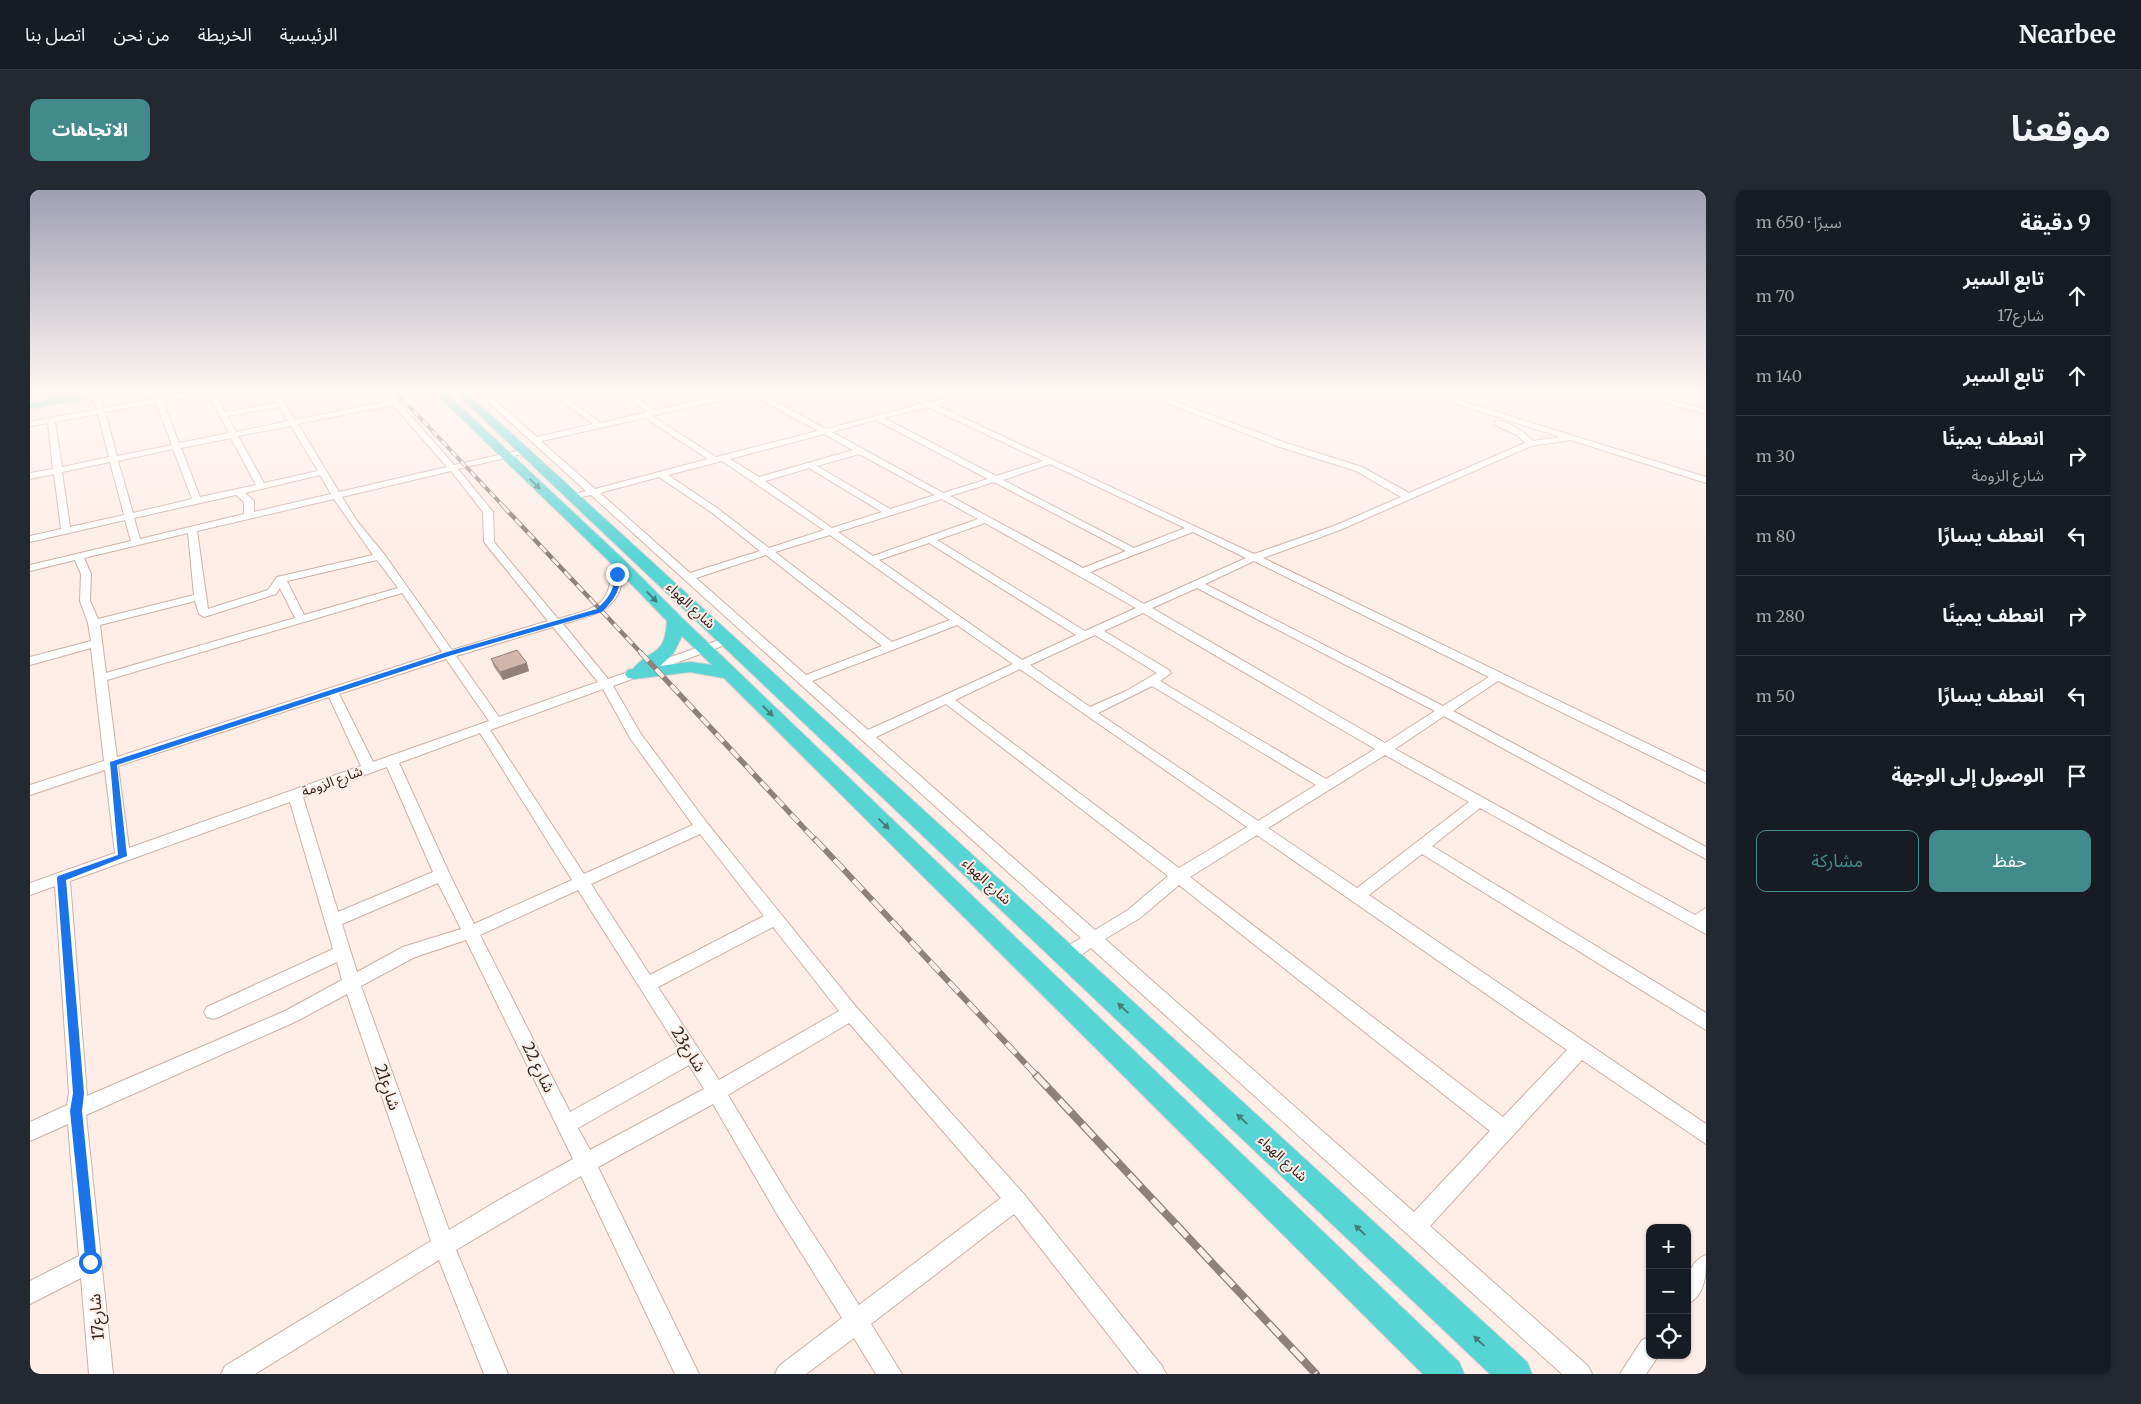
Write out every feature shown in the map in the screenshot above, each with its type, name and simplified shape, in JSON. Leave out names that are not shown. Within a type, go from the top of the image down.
[{"type":"highway","name":"شارع الهواء","points":[[516,445],[583,495],[729,640],[1515,1374]]},
{"type":"highway","name":"شارع الهواء","points":[[517,445],[618,562],[675,620],[1447,1374]]},
{"type":"highway","points":[[634,674],[669,649],[675,636],[675,620]]},
{"type":"highway","points":[[634,674],[690,667],[731,674]]},
{"type":"street","points":[[55,445],[66,530]]},
{"type":"street","points":[[110,445],[136,543]]},
{"type":"street","points":[[30,476],[180,445]]},
{"type":"street","points":[[239,445],[261,486]]},
{"type":"street","name":"شارع23","points":[[307,445],[353,522],[380,556],[449,654],[582,882],[716,1092],[784,1207],[859,1321],[890,1374]]},
{"type":"street","points":[[434,445],[488,512],[489,542],[558,623],[606,684],[635,734],[702,827],[851,1014],[1016,1200],[1154,1374]]},
{"type":"street","points":[[518,445],[521,449]]},
{"type":"street","points":[[30,568],[453,467],[533,445]]},
{"type":"street","points":[[698,445],[758,480],[957,621],[1025,665],[1089,712],[1258,826],[1706,1135]]},
{"type":"street","points":[[583,495],[771,445]]},
{"type":"street","points":[[849,445],[1082,572],[1479,802],[1703,921]]},
{"type":"street","points":[[930,445],[1133,551]]},
{"type":"street","points":[[1017,445],[1706,778]]},
{"type":"street","points":[[1284,445],[1360,469],[1407,496]]},
{"type":"street","points":[[866,736],[1025,665],[1253,558],[1337,528],[1527,445]]},
{"type":"street","points":[[1593,445],[1706,480]]},
{"type":"street","points":[[176,446],[197,501]]},
{"type":"street","points":[[758,480],[860,451]]},
{"type":"street","points":[[687,577],[993,478],[1052,461]]},
{"type":"street","points":[[810,465],[888,512]]},
{"type":"street","points":[[30,539],[324,472]]},
{"type":"street","points":[[660,474],[714,510],[768,550],[892,647]]},
{"type":"street","points":[[237,492],[249,501],[249,516]]},
{"type":"street","points":[[583,495],[687,577],[804,680],[1580,1374]]},
{"type":"street","points":[[871,560],[985,520]]},
{"type":"street","points":[[1082,572],[1192,528]]},
{"type":"street","points":[[192,529],[199,562],[197,597],[204,614],[272,592],[281,579],[380,556]]},
{"type":"street","points":[[929,539],[1090,633],[1165,674],[1130,694],[1089,712]]},
{"type":"street","points":[[79,556],[86,574],[85,601],[94,623],[123,856]]},
{"type":"street","points":[[30,790],[449,654],[586,615],[607,604],[614,595],[618,584],[618,562]]},
{"type":"street","points":[[281,579],[300,620]]},
{"type":"street","points":[[1197,584],[1444,711],[1706,854]]},
{"type":"street","points":[[101,678],[404,589]]},
{"type":"street","points":[[94,623],[197,597]]},
{"type":"street","points":[[804,680],[957,621]]},
{"type":"street","name":"شارع الزومة","points":[[30,889],[729,640]]},
{"type":"street","points":[[30,661],[96,643]]},
{"type":"street","points":[[1066,955],[1134,914],[1179,876],[1385,749],[1498,676]]},
{"type":"street","points":[[1152,681],[1326,785]]},
{"type":"street","points":[[332,691],[369,768]]},
{"type":"street","points":[[948,700],[1179,876],[1503,1129]]},
{"type":"street","name":"شارع 22","points":[[391,760],[442,875],[567,1124],[686,1374]]},
{"type":"street","name":"شارع21","points":[[295,795],[352,984],[442,1244],[496,1374]]},
{"type":"street","points":[[1357,896],[1479,802]]},
{"type":"street","points":[[30,1132],[291,1016],[409,952],[472,932],[702,827]]},
{"type":"street","points":[[1421,846],[1706,1022]]},
{"type":"street","points":[[332,921],[442,875]]},
{"type":"street","name":"شارع17","points":[[62,878],[78,1093],[76,1111],[101,1374]]},
{"type":"street","points":[[648,984],[775,918]]},
{"type":"street","points":[[214,1012],[342,952]]},
{"type":"street","points":[[233,1374],[442,1244],[585,1162],[716,1092],[851,1014]]},
{"type":"street","points":[[1415,1226],[1503,1129],[1581,1048]]},
{"type":"street","points":[[567,1124],[692,1054]]},
{"type":"street","points":[[787,1374],[1016,1200]]},
{"type":"street","points":[[30,1293],[90,1262]]},
{"type":"street","points":[[1632,1374],[1646,1354]]},
{"type":"building","points":[[517,650],[527,663],[500,672],[491,659]]},
{"type":"railway","points":[[446,445],[504,507]]},
{"type":"railway","points":[[503,506],[642,654]]},
{"type":"railway","points":[[641,653],[816,841]]},
{"type":"railway","points":[[815,839],[1037,1076]]},
{"type":"railway","points":[[1036,1075],[1316,1374]]},
{"type":"route","points":[[90,1262],[76,1111],[78,1093],[62,878],[123,856],[112,764],[449,654],[579,618],[599,610],[607,604],[614,595],[618,584],[617,574]]}]
